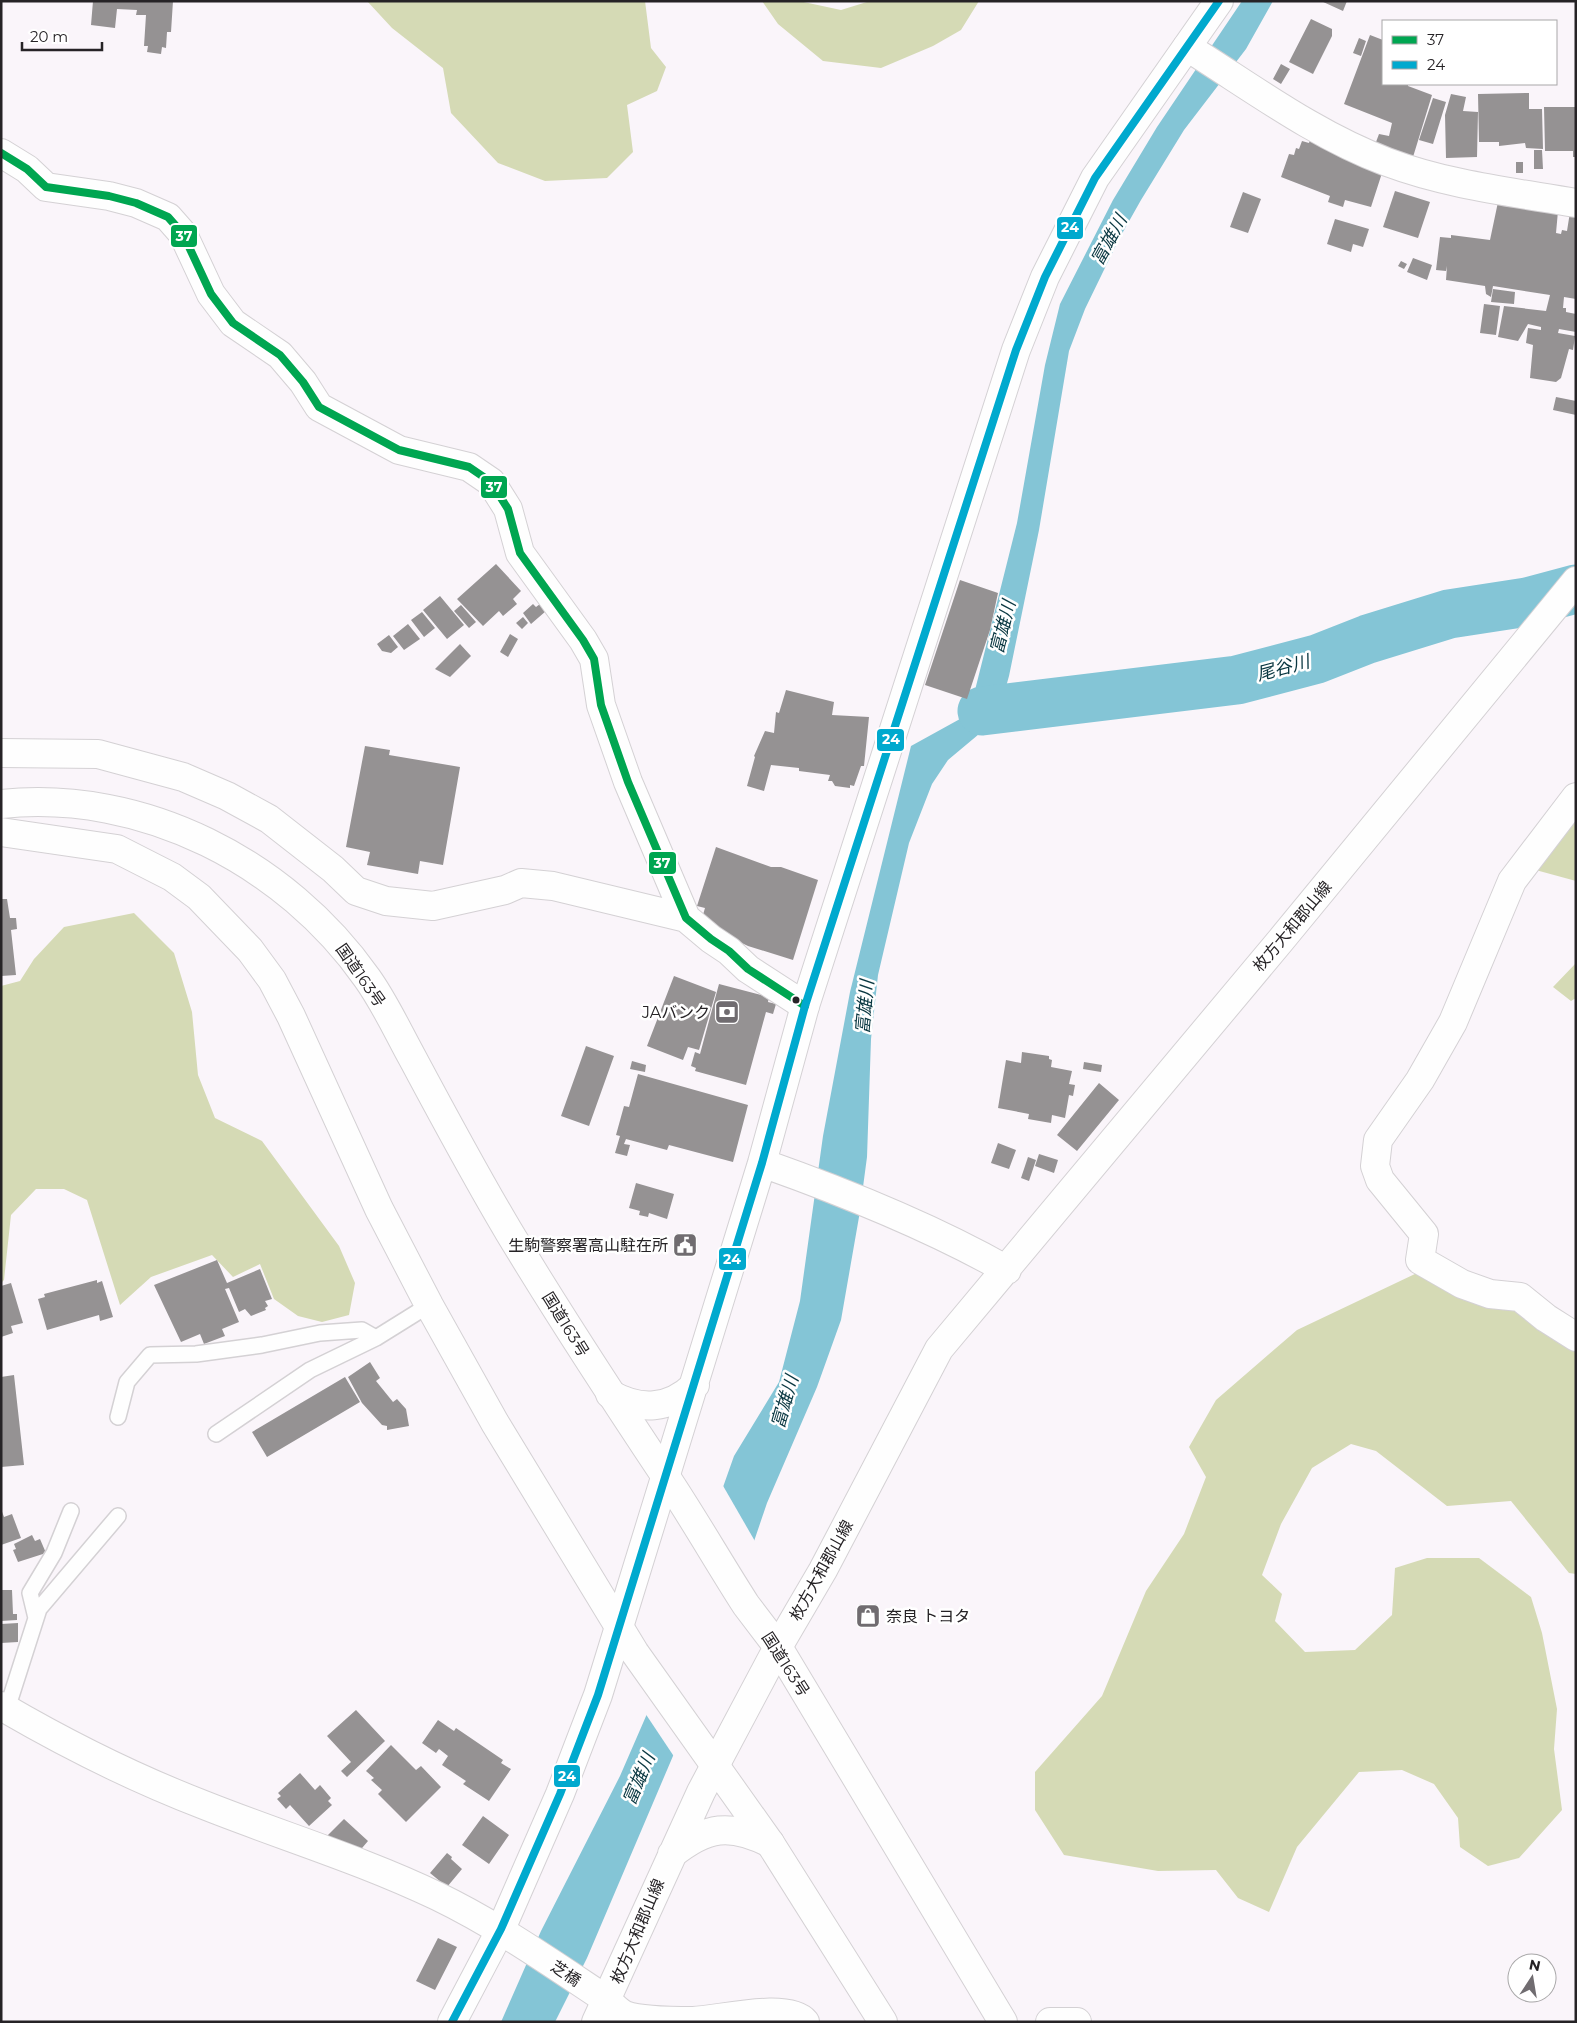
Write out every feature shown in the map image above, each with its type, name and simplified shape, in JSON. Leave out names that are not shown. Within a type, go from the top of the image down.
[{"type":"main road","points":[[452,2022],[501,1929],[583,1737],[667,1478],[762,1163],[805,1006],[1016,350],[1045,277],[1095,178],[1219,1]]},
{"type":"main road","points":[[1187,47],[1328,135],[1386,162],[1440,180],[1576,203]]},
{"type":"main road","points":[[1,153],[27,170],[46,187],[109,196],[136,203],[168,217],[183,234],[211,294],[233,322],[280,355],[303,382],[318,407],[398,450],[469,467],[491,482],[508,509],[520,553],[583,640],[594,659],[601,705],[628,782],[686,918]]},
{"type":"main road","name":"枚方大和郡山線","points":[[601,2011],[670,1855],[778,1647],[822,1570],[939,1349],[1007,1270],[1576,581]]},
{"type":"main road","points":[[1,754],[98,754],[183,776],[227,796],[269,819],[333,869],[356,890],[386,901],[433,906],[505,890],[521,883],[553,886],[686,918],[729,951],[748,969],[805,1006]]},
{"type":"main road","points":[[1576,797],[1512,881],[1453,1022],[1420,1080],[1378,1140],[1375,1166],[1380,1180],[1424,1234],[1420,1260],[1462,1284],[1490,1294],[1520,1297],[1546,1318],[1576,1337]]},
{"type":"main road","name":"国道163号","points":[[1,804],[53,803],[93,806],[139,815],[183,831],[262,873],[297,899],[332,934],[368,980],[509,1232],[610,1394],[667,1478],[746,1605],[778,1647],[1002,2022]]},
{"type":"main road","points":[[1,832],[117,849],[172,878],[199,898],[228,925],[272,980],[313,1062],[380,1209],[429,1306],[495,1423],[636,1653],[770,1843],[883,2022]]},
{"type":"main road","points":[[762,1163],[801,1177],[964,1246],[1007,1270]]},
{"type":"main road","points":[[610,1394],[633,1405],[653,1407],[681,1396],[695,1385]]},
{"type":"main road","name":"芝橋","points":[[4,1708],[83,1752],[203,1805],[342,1856],[436,1896],[501,1929],[525,1946],[601,2011],[634,2018],[693,2020],[790,2013],[801,2017],[805,2022]]},
{"type":"main road","points":[[670,1855],[702,1834],[719,1829],[737,1830],[770,1843]]},
{"type":"main road","points":[[1050,2022],[1078,2022]]},
{"type":"lane","points":[[216,1434],[310,1370],[376,1338],[429,1306]]},
{"type":"lane","points":[[118,1417],[127,1382],[150,1355],[196,1354],[253,1347],[320,1333],[362,1330],[376,1338]]},
{"type":"lane","points":[[36,1618],[30,1593],[54,1553],[71,1511]]},
{"type":"lane","points":[[4,1708],[39,1609],[118,1516]]},
{"type":"green space","points":[[367,1],[645,1],[651,48],[666,67],[657,91],[627,105],[633,152],[607,178],[545,181],[498,163],[451,113],[443,68],[392,28]]},
{"type":"green space","points":[[762,1],[799,1],[841,10],[870,1],[979,1],[961,30],[933,46],[881,68],[823,61],[778,24]]},
{"type":"green space","points":[[1576,810],[1576,881],[1532,869]]},
{"type":"green space","points":[[134,913],[174,953],[192,1012],[198,1075],[215,1118],[262,1141],[339,1246],[355,1283],[349,1315],[322,1322],[298,1316],[274,1299],[260,1264],[233,1277],[212,1255],[151,1277],[120,1305],[87,1200],[64,1189],[36,1189],[11,1215],[4,1280],[1,1283],[1,986],[20,981],[34,959],[64,927]]},
{"type":"green space","points":[[1576,963],[1576,998],[1571,1001],[1553,987]]},
{"type":"green space","points":[[1417,1273],[1517,1305],[1576,1345],[1576,1574],[1569,1573],[1511,1501],[1447,1506],[1376,1451],[1351,1444],[1312,1468],[1281,1524],[1262,1575],[1282,1594],[1275,1621],[1305,1652],[1355,1650],[1392,1615],[1395,1568],[1427,1558],[1479,1558],[1531,1597],[1542,1633],[1557,1709],[1554,1749],[1562,1810],[1519,1858],[1488,1866],[1460,1847],[1458,1818],[1434,1784],[1402,1770],[1359,1772],[1297,1847],[1269,1912],[1238,1898],[1216,1870],[1158,1871],[1064,1855],[1035,1810],[1035,1772],[1102,1696],[1146,1591],[1184,1534],[1206,1477],[1189,1447],[1216,1400],[1297,1330]]},
{"type":"water","name":"富雄川","points":[[1242,1],[1273,1],[1246,49],[1184,130],[1141,200],[1119,239],[1085,309],[1069,351],[1039,530],[1009,676],[997,719],[948,760],[932,784],[909,843],[878,975],[871,1039],[867,1157],[859,1217],[841,1320],[817,1387],[767,1503],[713,1662],[587,1958],[555,2022],[501,2022],[541,1931],[620,1776],[653,1700],[687,1589],[734,1456],[779,1382],[800,1301],[823,1136],[850,992],[911,746],[969,714],[1017,523],[1045,365],[1060,304],[1113,200],[1157,127]]},
{"type":"pier","points":[[722,1484],[756,1543],[715,1663],[675,1758],[645,1713],[684,1588]]},
{"type":"building","points":[[93,1],[173,1],[171,32],[167,32],[166,48],[162,47],[161,54],[147,52],[148,46],[144,46],[146,15],[136,15],[137,10],[117,9],[115,28],[91,25]]},
{"type":"building","points":[[1321,1],[1347,1],[1343,11]]},
{"type":"building","points":[[1311,19],[1332,29],[1332,36],[1313,74],[1289,62]]},
{"type":"building","points":[[1370,35],[1382,40],[1382,85],[1408,85],[1432,95],[1413,157],[1388,149],[1376,142],[1379,134],[1389,136],[1392,123],[1344,104]]},
{"type":"building","points":[[1359,38],[1366,41],[1361,56],[1353,53]]},
{"type":"building","points":[[1281,64],[1290,69],[1281,84],[1273,79]]},
{"type":"building","points":[[1529,93],[1529,109],[1542,109],[1543,149],[1526,148],[1525,143],[1499,146],[1499,142],[1479,142],[1478,94]]},
{"type":"building","points":[[1451,94],[1466,97],[1463,111],[1478,112],[1477,157],[1446,158],[1445,115]]},
{"type":"building","points":[[1433,98],[1446,102],[1433,144],[1419,140]]},
{"type":"building","points":[[1544,107],[1576,107],[1576,157],[1573,157],[1573,151],[1545,151]]},
{"type":"building","points":[[1311,135],[1382,173],[1371,207],[1345,200],[1343,207],[1328,202],[1330,196],[1281,177],[1289,154],[1294,155],[1296,148],[1299,149],[1302,141],[1309,143]]},
{"type":"building","points":[[1534,150],[1542,150],[1543,169],[1534,169]]},
{"type":"building","points":[[1516,162],[1523,162],[1523,173],[1516,173]]},
{"type":"building","points":[[1395,191],[1430,202],[1418,238],[1383,227]]},
{"type":"building","points":[[1243,192],[1261,199],[1248,233],[1230,227]]},
{"type":"building","points":[[1498,202],[1558,211],[1556,233],[1561,234],[1562,230],[1567,231],[1570,212],[1576,213],[1576,299],[1564,297],[1563,308],[1566,308],[1566,312],[1576,314],[1576,332],[1559,329],[1558,333],[1575,336],[1573,350],[1569,349],[1561,378],[1556,382],[1530,378],[1533,345],[1526,343],[1528,328],[1541,330],[1541,327],[1528,324],[1518,341],[1498,337],[1504,306],[1546,311],[1550,295],[1493,286],[1491,297],[1486,294],[1485,286],[1446,280],[1447,266],[1446,271],[1436,270],[1440,237],[1451,238],[1451,235],[1490,240]]},
{"type":"building","points":[[1335,219],[1369,229],[1363,247],[1353,244],[1351,252],[1327,244]]},
{"type":"building","points":[[1413,258],[1432,265],[1427,280],[1407,272]]},
{"type":"building","points":[[1401,261],[1407,264],[1404,269],[1398,266]]},
{"type":"building","points":[[1493,289],[1515,292],[1514,304],[1491,302]]},
{"type":"building","points":[[1484,304],[1500,306],[1496,335],[1480,333]]},
{"type":"building","points":[[1556,397],[1576,401],[1576,415],[1553,410]]},
{"type":"building","points":[[496,564],[521,591],[513,599],[517,604],[503,616],[499,611],[483,626],[457,599]]},
{"type":"building","points":[[960,580],[998,593],[990,630],[967,699],[925,685]]},
{"type":"building","points":[[440,596],[464,625],[447,639],[423,610]]},
{"type":"building","points":[[533,604],[536,607],[540,604],[546,611],[531,624],[523,613]]},
{"type":"building","points":[[461,605],[476,622],[469,628],[454,611]]},
{"type":"building","points":[[422,612],[435,628],[424,637],[411,620]]},
{"type":"building","points":[[523,617],[528,623],[522,629],[516,623]]},
{"type":"building","points":[[408,624],[420,639],[404,650],[393,636]]},
{"type":"building","points":[[510,634],[518,639],[508,657],[500,652]]},
{"type":"building","points":[[389,635],[398,647],[391,653],[382,651],[377,644]]},
{"type":"building","points":[[460,644],[471,656],[450,677],[435,669]]},
{"type":"building","points":[[786,690],[834,702],[832,715],[869,717],[864,766],[861,766],[854,786],[850,785],[850,788],[835,786],[832,781],[828,781],[830,775],[799,771],[799,768],[771,765],[764,791],[747,786],[754,756],[765,731],[774,733],[776,712],[779,713]]},
{"type":"building","points":[[365,746],[390,750],[389,755],[460,767],[443,865],[420,861],[418,874],[367,865],[370,852],[346,847]]},
{"type":"building","points":[[716,847],[771,867],[781,867],[818,880],[793,960],[748,946],[723,934],[702,918],[705,908],[697,906]]},
{"type":"building","points":[[1,899],[7,899],[10,918],[16,918],[17,929],[11,930],[16,975],[1,976]]},
{"type":"building","points":[[674,976],[716,992],[699,1050],[688,1047],[683,1060],[647,1046]]},
{"type":"building","points":[[719,984],[769,997],[768,1002],[776,1004],[773,1014],[766,1012],[746,1085],[695,1071],[696,1068],[691,1066],[695,1052],[700,1054]]},
{"type":"building","points":[[586,1046],[614,1056],[589,1126],[561,1116]]},
{"type":"building","points":[[1022,1052],[1049,1056],[1049,1059],[1052,1060],[1051,1067],[1072,1071],[1069,1084],[1075,1085],[1073,1096],[1069,1095],[1065,1118],[1052,1115],[1051,1123],[1028,1119],[1029,1114],[998,1108],[1006,1060],[1021,1063]]},
{"type":"building","points":[[632,1061],[646,1065],[645,1072],[630,1069]]},
{"type":"building","points":[[1084,1062],[1102,1065],[1101,1072],[1083,1069]]},
{"type":"building","points":[[638,1074],[748,1105],[733,1162],[669,1145],[667,1150],[626,1139],[624,1144],[630,1145],[627,1156],[615,1153],[620,1136],[616,1135],[624,1106],[629,1107]]},
{"type":"building","points":[[1099,1083],[1119,1100],[1077,1151],[1057,1135]]},
{"type":"building","points":[[998,1143],[1016,1150],[1009,1169],[991,1163]]},
{"type":"building","points":[[1039,1154],[1058,1160],[1054,1173],[1035,1166]]},
{"type":"building","points":[[1028,1157],[1036,1160],[1029,1181],[1021,1178]]},
{"type":"building","points":[[636,1183],[674,1194],[667,1219],[649,1213],[648,1217],[639,1215],[640,1211],[629,1208]]},
{"type":"building","points":[[217,1260],[227,1283],[260,1269],[272,1299],[265,1301],[268,1306],[265,1308],[266,1310],[251,1316],[245,1309],[239,1312],[229,1288],[225,1289],[239,1322],[222,1329],[225,1336],[204,1344],[200,1334],[181,1342],[154,1285]]},
{"type":"building","points":[[97,1280],[97,1283],[102,1281],[113,1317],[100,1321],[99,1315],[47,1330],[38,1299],[45,1297],[44,1294]]},
{"type":"building","points":[[11,1283],[23,1323],[11,1326],[13,1333],[1,1337],[1,1286]]},
{"type":"building","points":[[370,1362],[380,1378],[376,1381],[393,1402],[397,1399],[406,1409],[409,1426],[387,1430],[387,1426],[382,1425],[362,1403],[348,1377]]},
{"type":"building","points":[[14,1375],[24,1465],[1,1467],[1,1377]]},
{"type":"building","points":[[345,1377],[360,1402],[267,1457],[252,1432]]},
{"type":"building","points":[[1,1509],[4,1517],[12,1514],[21,1538],[1,1545]]},
{"type":"building","points":[[32,1535],[35,1541],[40,1539],[46,1553],[18,1562],[13,1550],[16,1549],[14,1544]]},
{"type":"building","points":[[1,1590],[12,1590],[13,1614],[17,1614],[17,1620],[1,1621]]},
{"type":"building","points":[[18,1623],[18,1642],[1,1643],[1,1624]]},
{"type":"building","points":[[356,1710],[385,1741],[347,1777],[341,1771],[351,1762],[327,1736]]},
{"type":"building","points":[[438,1720],[454,1731],[456,1728],[503,1760],[501,1763],[511,1769],[489,1801],[463,1784],[466,1781],[442,1765],[448,1756],[439,1749],[436,1753],[422,1743]]},
{"type":"building","points":[[391,1745],[416,1770],[421,1766],[441,1787],[406,1822],[378,1794],[382,1790],[371,1780],[374,1778],[366,1771]]},
{"type":"building","points":[[300,1773],[315,1790],[320,1785],[331,1798],[328,1801],[332,1805],[309,1826],[290,1805],[286,1809],[277,1799],[281,1796],[278,1793]]},
{"type":"building","points":[[483,1816],[509,1835],[489,1864],[462,1845]]},
{"type":"building","points":[[344,1819],[368,1841],[357,1854],[323,1840]]},
{"type":"building","points":[[447,1853],[462,1869],[447,1887],[430,1873]]},
{"type":"building","points":[[438,1938],[457,1947],[435,1990],[416,1981]]},
{"type":"waterway","name":"尾谷川","points":[[982,711],[1237,680],[1317,659],[1368,639],[1449,614],[1527,602],[1576,589]]},
{"type":"transit line","name":"24","points":[[452,2022],[501,1929],[560,1794],[598,1695],[762,1163],[805,1006],[1016,350],[1045,277],[1095,178],[1219,1]]},
{"type":"transit line","name":"37","points":[[1,153],[27,169],[46,187],[109,196],[136,203],[168,217],[183,234],[211,294],[233,323],[280,355],[303,382],[319,407],[399,450],[469,467],[491,482],[508,509],[520,553],[583,640],[594,659],[601,705],[628,782],[686,918],[729,951],[748,969],[805,1006]]},
{"type":"place","name":"JAバンク","points":[[727,1012]]},
{"type":"place","name":"生駒警察署高山駐在所","points":[[685,1245]]},
{"type":"place","name":"奈良 トヨタ","points":[[868,1616]]}]
